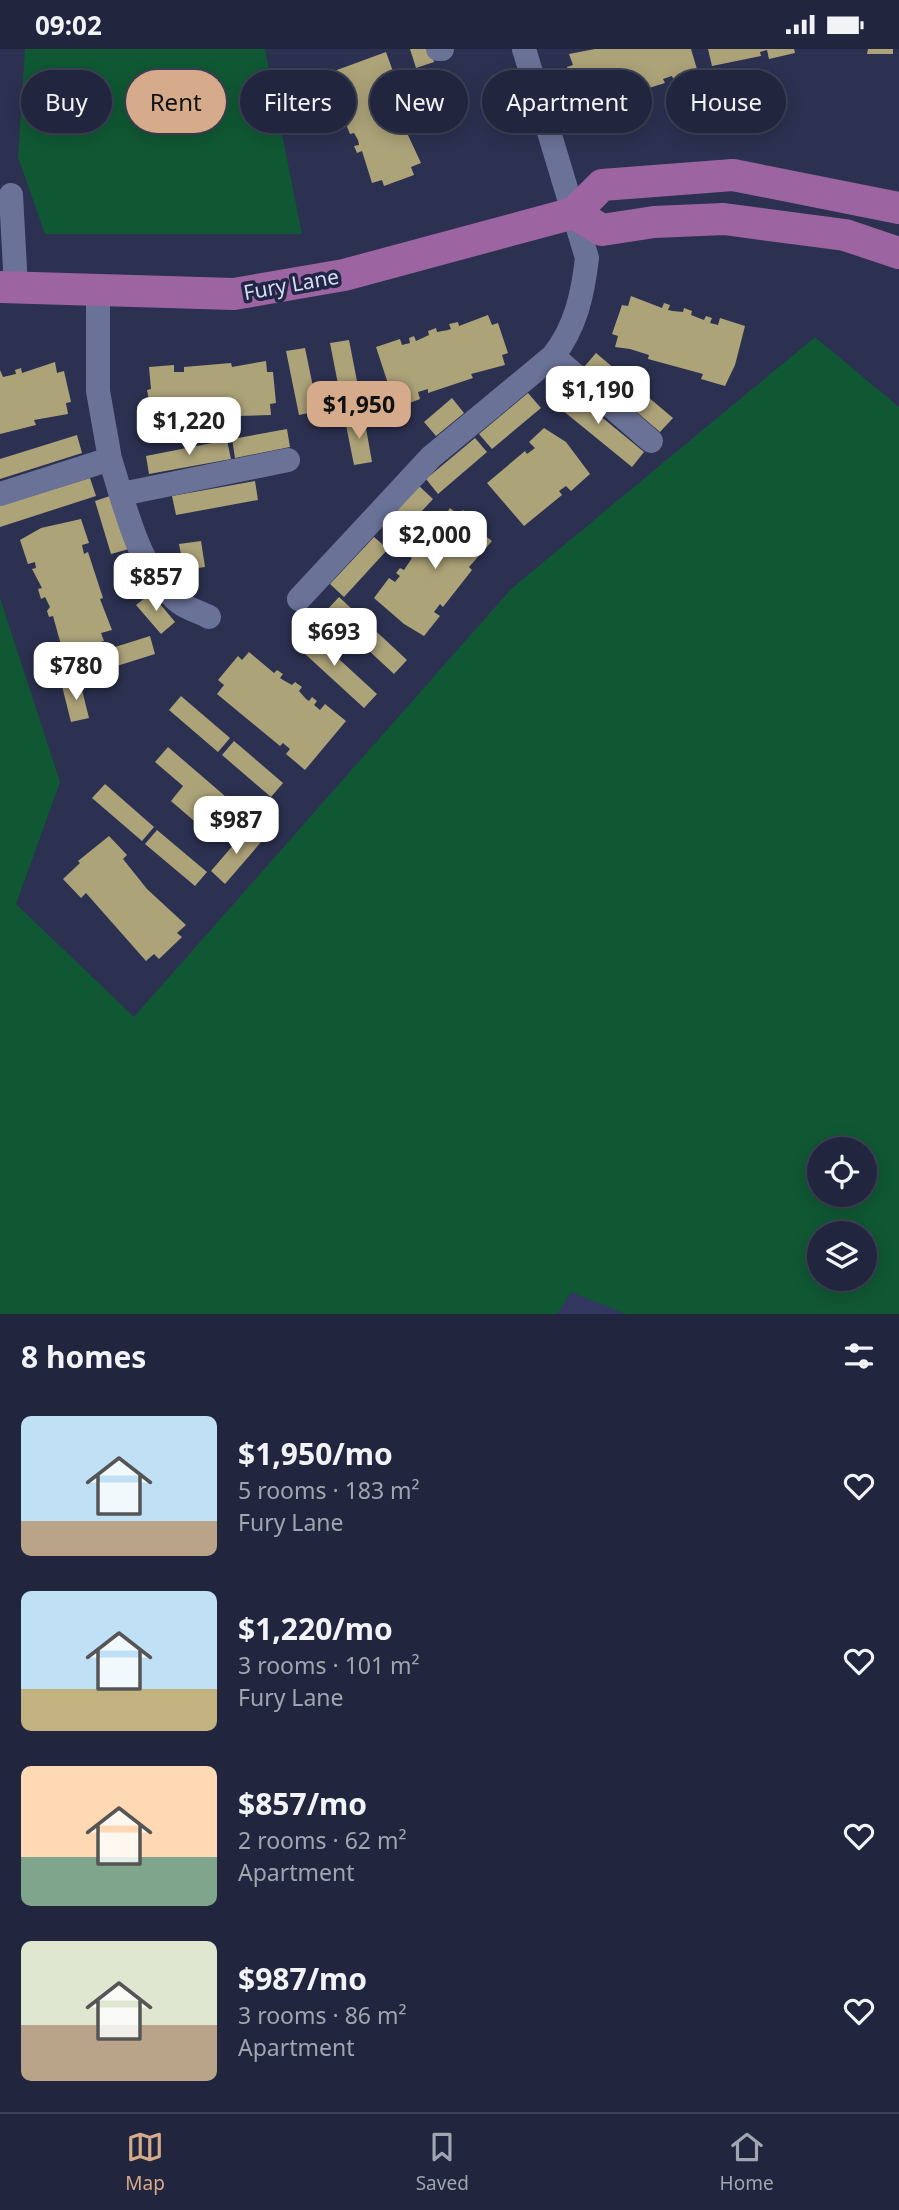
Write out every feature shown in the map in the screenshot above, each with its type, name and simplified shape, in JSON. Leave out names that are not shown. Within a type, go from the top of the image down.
[{"type":"main road","name":"Fury Lane","points":[[8,287],[234,294],[344,275],[574,213],[602,185],[733,175],[899,208]]},
{"type":"main road","points":[[574,213],[602,230],[654,222],[724,219],[845,235],[899,253]]},
{"type":"street","points":[[299,599],[430,457],[553,356],[569,331],[583,293],[587,258],[524,49]]},
{"type":"street","points":[[8,287],[11,195]]},
{"type":"street","points":[[98,290],[98,391],[110,459],[142,555],[160,584],[181,604],[209,617]]},
{"type":"street","points":[[553,356],[651,441]]},
{"type":"street","points":[[0,494],[110,459]]},
{"type":"street","points":[[122,494],[288,460]]},
{"type":"shaded area","points":[[571,1291],[626,1314],[557,1314]]},
{"type":"green space","points":[[25,49],[265,49],[269,70],[240,70],[240,133],[282,133],[302,234],[45,234],[18,157],[21,111],[21,133],[112,133],[112,70],[24,70]]},
{"type":"green space","points":[[815,337],[899,407],[899,1314],[626,1314],[571,1292],[557,1314],[0,1314],[0,598],[60,782],[16,904],[134,1017],[511,589]]},
{"type":"building","points":[[410,49],[430,49],[434,62],[416,68]]},
{"type":"building","points":[[595,49],[691,49],[697,70],[666,70],[666,78],[663,79],[665,83],[652,87],[652,70],[568,70],[567,67],[573,65],[569,54]]},
{"type":"building","points":[[708,49],[794,49],[795,53],[769,59],[767,50],[760,52],[761,56],[712,66]]},
{"type":"building","points":[[868,49],[893,49],[893,54],[867,54]]},
{"type":"building","points":[[386,52],[392,70],[370,70],[370,133],[407,133],[421,163],[411,167],[414,175],[384,186],[382,180],[372,183],[362,151],[357,153],[354,146],[359,145],[354,133],[356,70],[337,70]]},
{"type":"building","points":[[631,296],[662,308],[664,303],[670,305],[668,310],[683,312],[684,308],[692,311],[691,315],[704,320],[706,316],[712,318],[710,323],[718,325],[720,318],[745,326],[735,365],[725,386],[701,379],[703,374],[648,359],[649,355],[630,349],[615,347],[618,336],[612,334],[622,305],[628,306]]},
{"type":"building","points":[[488,315],[492,325],[498,323],[508,353],[502,355],[505,365],[471,374],[473,378],[428,393],[428,389],[418,392],[420,399],[396,408],[376,347],[400,339],[402,345],[410,343],[409,338],[414,336],[416,341],[436,328],[437,332],[448,330],[451,329],[449,324],[458,322],[459,326]]},
{"type":"building","points":[[349,340],[363,412],[344,415],[330,343]]},
{"type":"building","points":[[305,348],[318,411],[299,415],[286,351]]},
{"type":"building","points":[[596,353],[673,418],[660,432],[584,367]]},
{"type":"building","points":[[266,361],[267,372],[273,372],[276,403],[270,404],[271,415],[238,416],[238,420],[230,422],[217,419],[218,423],[188,426],[188,420],[179,421],[180,429],[155,431],[147,390],[151,389],[149,367],[174,365],[174,372],[184,372],[184,367],[231,363],[232,367]]},
{"type":"building","points":[[55,362],[57,373],[64,371],[71,402],[66,403],[68,414],[34,420],[36,425],[0,434],[0,370],[3,377],[16,374],[15,370],[21,368],[22,373]]},
{"type":"building","points":[[564,386],[644,452],[632,467],[551,401]]},
{"type":"building","points":[[528,393],[541,408],[492,449],[479,434]]},
{"type":"building","points":[[452,398],[464,413],[436,436],[424,422]]},
{"type":"building","points":[[364,417],[372,462],[354,465],[345,420]]},
{"type":"building","points":[[544,428],[566,442],[590,474],[571,491],[566,486],[559,491],[562,495],[524,526],[487,483],[525,451],[527,454],[535,448],[529,442]]},
{"type":"building","points":[[287,429],[290,447],[235,458],[232,439]]},
{"type":"building","points":[[77,435],[82,453],[0,479],[0,459]]},
{"type":"building","points":[[475,438],[487,452],[438,494],[426,479]]},
{"type":"building","points":[[227,440],[231,459],[149,474],[146,456]]},
{"type":"building","points":[[90,478],[96,496],[0,527],[0,506]]},
{"type":"building","points":[[255,481],[258,500],[176,515],[172,496]]},
{"type":"building","points":[[419,486],[433,499],[408,526],[394,513]]},
{"type":"building","points":[[113,495],[129,549],[111,554],[95,501]]},
{"type":"building","points":[[450,508],[459,515],[463,510],[487,529],[483,534],[492,541],[469,567],[472,570],[443,607],[440,604],[434,612],[440,616],[424,636],[404,624],[374,598],[389,578],[395,582],[400,576],[396,573],[400,568],[404,570],[412,558],[408,556],[424,544],[426,541],[422,538],[428,531],[431,535]]},
{"type":"building","points":[[81,519],[89,543],[82,545],[84,554],[88,552],[103,598],[100,599],[112,630],[101,633],[104,641],[63,652],[53,616],[49,617],[47,611],[50,607],[45,597],[41,599],[38,589],[42,588],[32,569],[36,568],[35,562],[28,564],[20,540],[41,528]]},
{"type":"building","points":[[374,537],[388,549],[344,597],[330,584]]},
{"type":"building","points":[[201,541],[205,567],[184,570],[179,544]]},
{"type":"building","points":[[131,556],[147,590],[130,598],[114,564]]},
{"type":"building","points":[[151,593],[175,622],[161,634],[136,605]]},
{"type":"building","points":[[339,597],[407,660],[394,674],[326,611]]},
{"type":"building","points":[[305,628],[377,694],[364,708],[292,642]]},
{"type":"building","points":[[150,636],[155,654],[82,677],[77,659]]},
{"type":"building","points":[[249,652],[274,673],[277,670],[283,674],[280,678],[283,680],[292,685],[295,682],[302,687],[299,691],[309,701],[312,697],[317,701],[314,705],[320,710],[325,704],[346,721],[305,770],[286,754],[290,749],[283,743],[280,746],[217,694],[224,685],[218,680],[238,656],[242,660]]},
{"type":"building","points":[[80,682],[89,718],[71,722],[62,686]]},
{"type":"building","points":[[181,696],[230,738],[218,752],[169,710]]},
{"type":"building","points":[[234,741],[283,783],[271,797],[222,755]]},
{"type":"building","points":[[168,747],[225,796],[200,826],[171,801],[183,786],[155,762]]},
{"type":"building","points":[[105,784],[154,827],[142,841],[92,798]]},
{"type":"building","points":[[247,829],[262,841],[225,884],[211,871]]},
{"type":"building","points":[[157,830],[207,872],[195,886],[145,844]]},
{"type":"building","points":[[109,836],[127,855],[123,859],[147,889],[186,925],[177,933],[182,937],[159,959],[154,954],[146,961],[86,893],[81,898],[63,879],[80,863],[78,861]]}]
